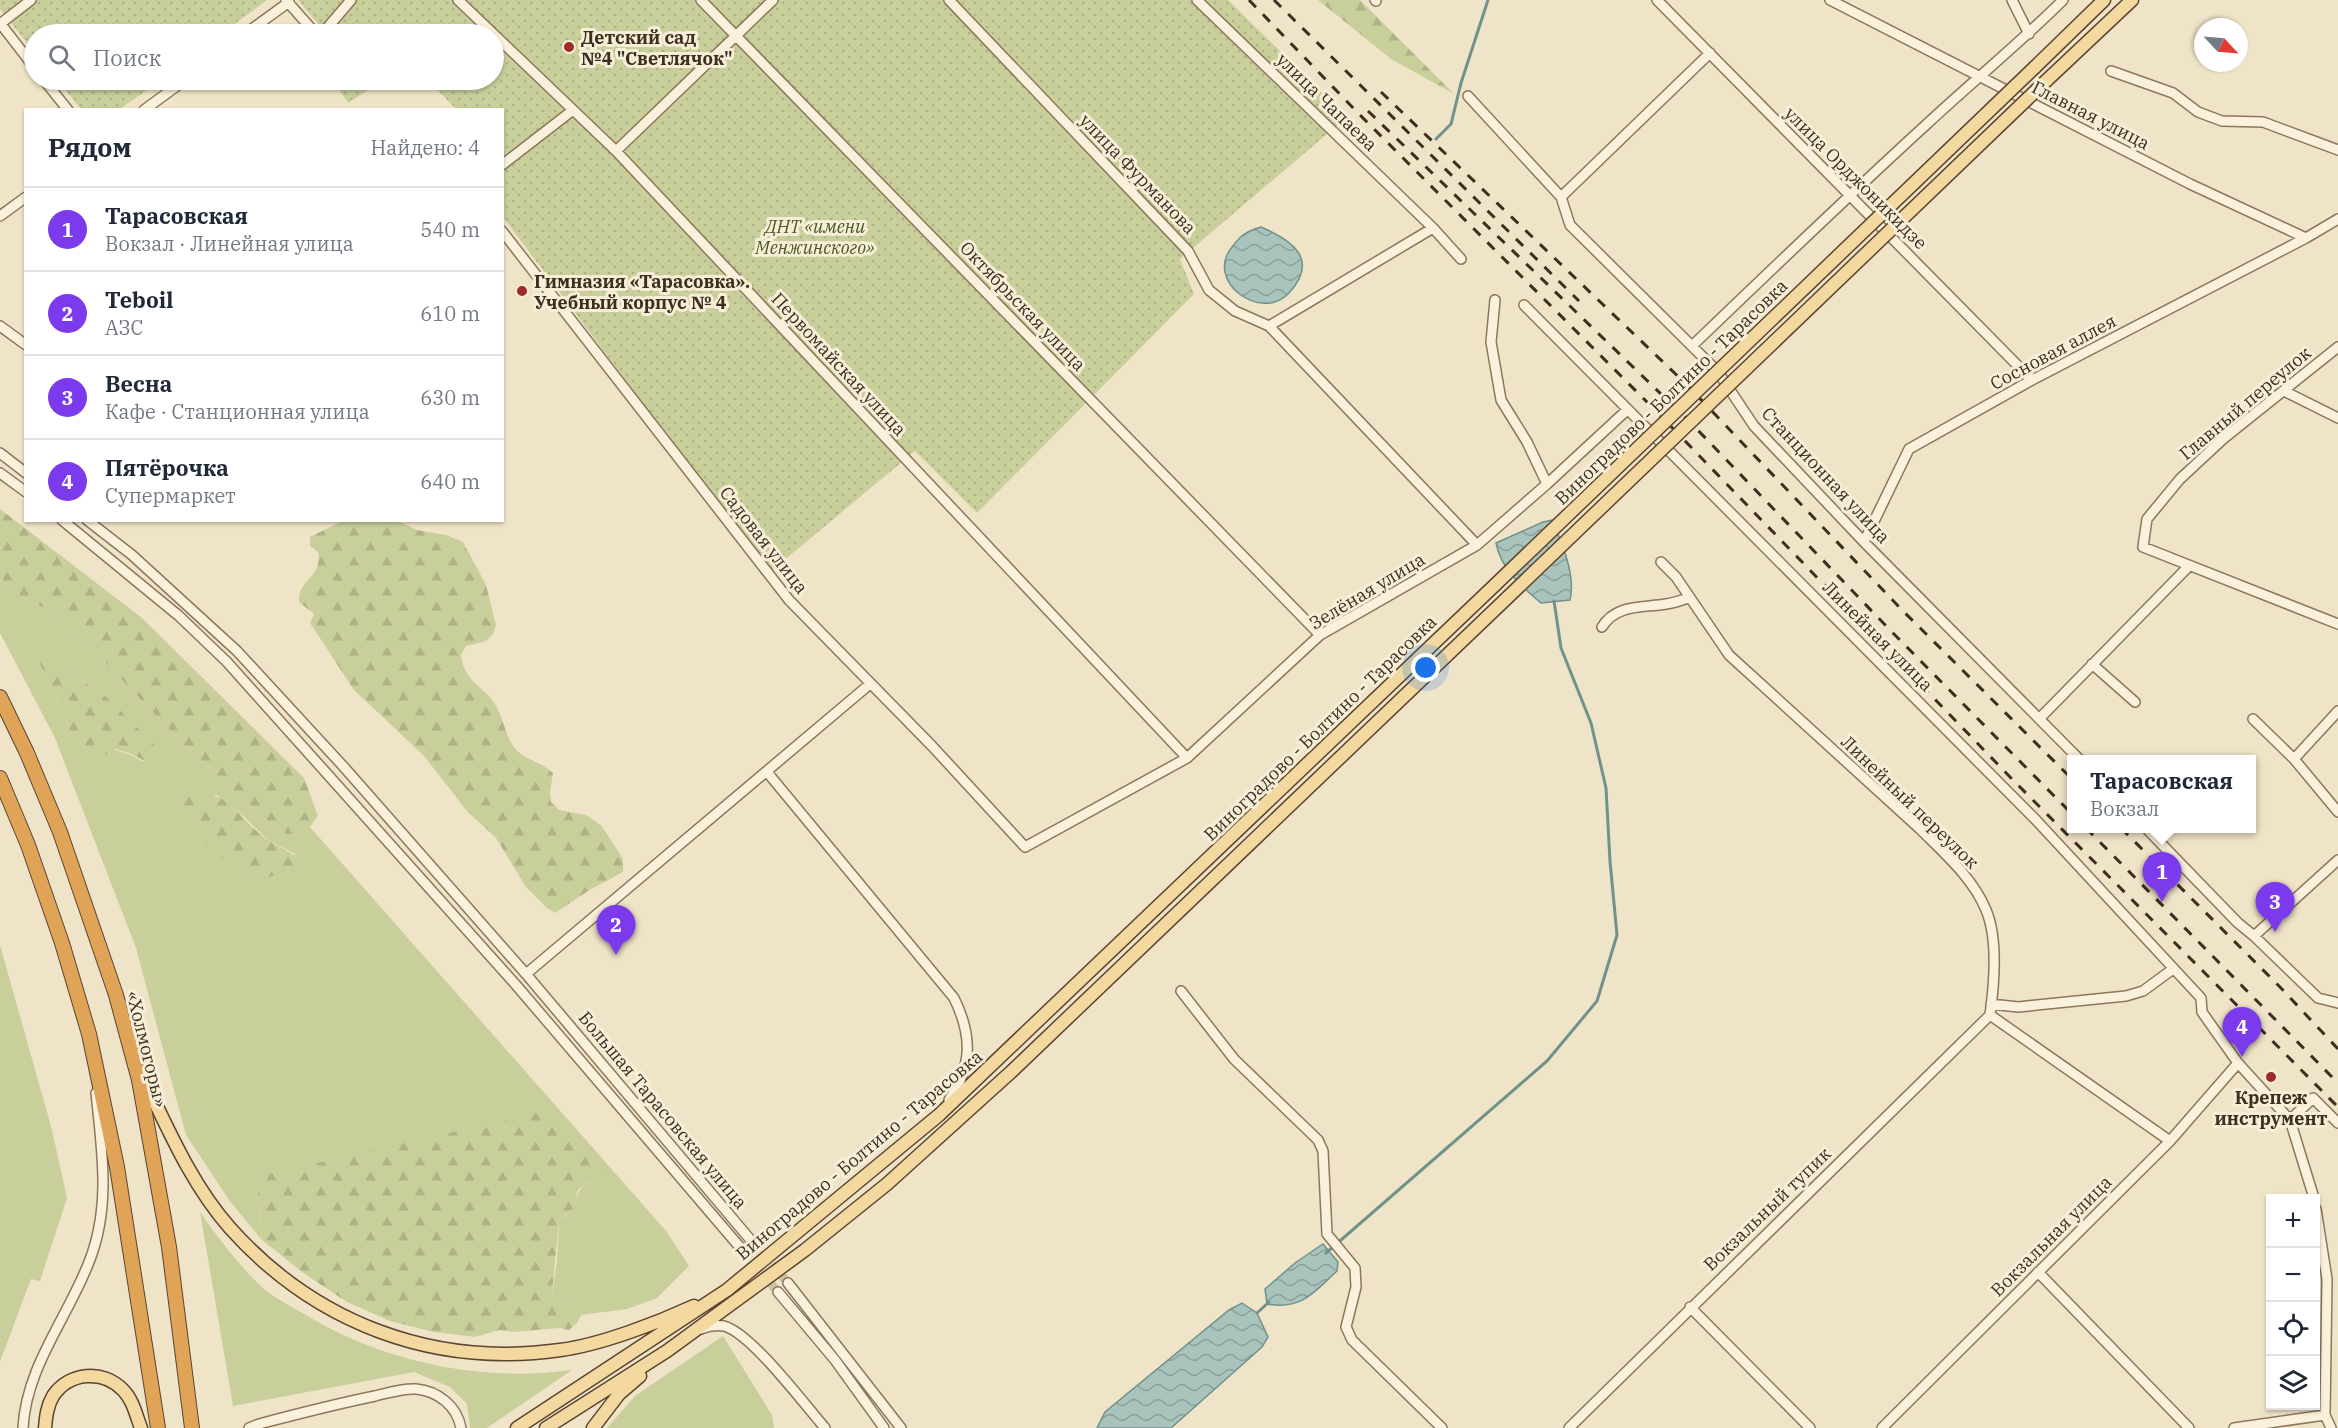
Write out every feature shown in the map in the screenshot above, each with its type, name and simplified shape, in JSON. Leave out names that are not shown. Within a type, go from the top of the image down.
[{"type":"highway","name":"«Холмогоры»","points":[[0,697],[27,753],[60,832],[116,995],[139,1080],[164,1219],[192,1428]]},
{"type":"highway","points":[[0,778],[28,845],[51,910],[89,1034],[117,1167],[158,1428]]},
{"type":"main road","name":"Виноградово - Болтино - Тарасовка","points":[[517,1428],[727,1290],[939,1115],[2104,0]]},
{"type":"main road","name":"Виноградово - Болтино - Тарасовка","points":[[546,1428],[668,1352],[805,1250],[887,1184],[1011,1072],[2132,0]]},
{"type":"main road","points":[[131,1053],[196,1182],[228,1227],[266,1266],[314,1301],[383,1334],[449,1351],[504,1355],[562,1350],[626,1333],[686,1310],[727,1290]]},
{"type":"main road","points":[[593,1428],[619,1394],[668,1352]]},
{"type":"main road","points":[[45,1428],[48,1409],[58,1390],[76,1378],[87,1376],[105,1378],[123,1390],[129,1397],[141,1428]]},
{"type":"street","points":[[24,54],[0,23],[31,0]]},
{"type":"street","points":[[331,24],[351,0]]},
{"type":"street","name":"Первомайская улица","points":[[459,0],[484,24]]},
{"type":"street","name":"Октябрьская улица","points":[[702,0],[1320,635]]},
{"type":"street","points":[[616,151],[773,0]]},
{"type":"street","name":"улица Фурманова","points":[[950,0],[1188,251],[1209,291],[1235,311],[1269,326],[1477,545]]},
{"type":"street","name":"улица Чапаева","points":[[1197,0],[1433,228]]},
{"type":"street","name":"улица Орджоникидзе","points":[[1657,0],[2032,380]]},
{"type":"street","name":"Главная улица","points":[[1830,0],[2190,184],[2306,238]]},
{"type":"street","points":[[2012,0],[2029,34]]},
{"type":"street","points":[[1692,346],[1850,195],[1979,76],[2029,34],[2063,0]]},
{"type":"street","points":[[258,24],[287,1],[307,24]]},
{"type":"street","name":"Первомайская улица","points":[[504,43],[616,151],[1187,758]]},
{"type":"street","points":[[1561,197],[1710,53]]},
{"type":"street","points":[[2111,70],[2172,93],[2198,112],[2222,121],[2263,122],[2338,150]]},
{"type":"street","points":[[52,90],[66,108]]},
{"type":"street","points":[[147,108],[171,90]]},
{"type":"street","name":"Станционная улица","points":[[1468,96],[1561,197],[1570,225],[1718,372],[1754,426],[1864,542],[2076,755]]},
{"type":"street","points":[[504,163],[573,110]]},
{"type":"street","points":[[0,216],[24,198]]},
{"type":"street","points":[[2306,238],[2338,219]]},
{"type":"street","points":[[1269,326],[1433,228],[1461,259]]},
{"type":"street","name":"Садовая улица","points":[[504,234],[789,600],[932,746],[1025,847]]},
{"type":"street","name":"Сосновая аллея","points":[[1864,542],[1909,449],[2032,380],[2306,238]]},
{"type":"street","points":[[1495,300],[1491,342],[1501,400],[1527,441],[1547,484]]},
{"type":"street","name":"Линейная улица","points":[[1524,305],[2036,820],[2201,999],[2202,1012],[2238,1063]]},
{"type":"street","points":[[0,326],[24,344]]},
{"type":"street","name":"Главный переулок","points":[[2189,566],[2143,546],[2148,519],[2180,479],[2223,439],[2338,347]]},
{"type":"street","points":[[2284,391],[2338,418]]},
{"type":"street","name":"Зелёная улица","points":[[1025,847],[1187,758],[1320,635],[1477,545],[1627,410]]},
{"type":"street","points":[[0,453],[24,471]]},
{"type":"street","points":[[0,473],[24,491]]},
{"type":"street","name":"Большая Тарасовская улица","points":[[64,522],[179,616],[227,662],[536,1008],[744,1252]]},
{"type":"street","name":"Большая Тарасовская улица","points":[[90,522],[132,555],[237,651],[343,766],[547,999],[754,1244]]},
{"type":"street","name":"Линейный переулок","points":[[1661,562],[1676,577],[1729,655],[1920,829],[1970,882],[1987,911],[1991,935],[1993,987],[1990,1015]]},
{"type":"street","points":[[2040,718],[2189,566],[2338,624]]},
{"type":"street","points":[[1602,627],[1608,617],[1630,607],[1667,604],[1689,598]]},
{"type":"street","points":[[2092,664],[2135,702]]},
{"type":"street","points":[[525,974],[870,684]]},
{"type":"street","points":[[2294,759],[2338,711]]},
{"type":"street","points":[[2253,719],[2294,759],[2338,813]]},
{"type":"street","points":[[767,772],[954,998],[964,1018],[968,1047],[965,1070],[939,1115]]},
{"type":"street","points":[[2151,833],[2238,923],[2318,998],[2337,1003]]},
{"type":"street","points":[[2254,936],[2338,860]]},
{"type":"street","points":[[1991,1004],[2018,1007],[2134,994],[2161,979],[2173,969]]},
{"type":"street","points":[[1181,991],[1234,1059],[1318,1140],[1323,1151],[1327,1234],[1355,1268],[1356,1287],[1346,1327],[1352,1340],[1442,1428]]},
{"type":"street","points":[[1990,1015],[2170,1141]]},
{"type":"street","name":"Вокзальный тупик","points":[[1569,1428],[1990,1015]]},
{"type":"street","points":[[23,1428],[38,1366],[83,1277],[96,1242],[101,1220],[104,1165],[89,1034]]},
{"type":"street","points":[[2238,1063],[2290,1120],[2313,1194]]},
{"type":"street","name":"Вокзальная улица","points":[[1882,1428],[2170,1141],[2238,1063]]},
{"type":"street","points":[[2290,1120],[2313,1098],[2338,1123]]},
{"type":"street","points":[[2320,1234],[2327,1279],[2325,1415],[2331,1428]]},
{"type":"street","points":[[2038,1272],[2190,1428]]},
{"type":"street","points":[[788,1283],[901,1428]]},
{"type":"street","points":[[778,1292],[835,1360],[884,1428]]},
{"type":"street","points":[[1690,1307],[1810,1428]]},
{"type":"street","points":[[696,1330],[709,1326],[725,1326],[740,1335],[760,1353],[825,1428]]},
{"type":"street","points":[[249,1428],[359,1399],[414,1389],[431,1393],[445,1401],[457,1414],[461,1428]]},
{"type":"street","points":[[2234,1428],[2325,1415]]},
{"type":"green space","points":[[0,0],[267,0],[235,24],[24,24],[24,39],[0,9]]},
{"type":"green space","name":"ДНТ «имени Менжинского»","points":[[298,0],[1228,0],[1347,117],[1180,259],[1194,294],[977,513],[915,451],[770,572],[504,218],[504,108],[455,108],[438,90],[504,90],[504,24],[318,24]]},
{"type":"green space","points":[[1318,0],[1360,0],[1454,94],[1391,59]]},
{"type":"green space","points":[[65,90],[147,90],[121,108],[80,108]]},
{"type":"green space","points":[[339,90],[368,90],[348,103]]},
{"type":"green space","points":[[0,509],[142,618],[304,778],[318,816],[304,835],[286,834],[257,813],[185,746],[100,657],[49,610],[19,596],[0,579]]},
{"type":"green space","points":[[340,522],[400,522],[417,530],[446,535],[463,542],[486,585],[496,625],[493,634],[486,641],[466,646],[461,655],[466,671],[495,704],[514,747],[522,755],[553,773],[551,802],[559,810],[586,815],[602,826],[623,859],[623,872],[588,891],[555,913],[526,887],[496,838],[467,811],[424,756],[354,690],[310,623],[314,614],[299,602],[299,595],[317,568],[319,561],[318,552],[310,546],[310,537]]},
{"type":"green space","points":[[0,579],[19,596],[49,610],[100,657],[185,746],[257,813],[286,834],[304,835],[310,827],[667,1232],[689,1266],[657,1298],[627,1309],[581,1315],[577,1305],[558,1300],[552,1293],[557,1262],[559,1221],[571,1210],[582,1187],[594,1180],[258,1197],[262,1240],[229,1200],[186,1135],[136,948],[55,738],[0,633]],"holes":[[[64,660],[72,674],[108,698],[164,757],[142,761],[119,751],[77,745],[58,705],[55,691]],[[215,794],[240,813],[268,840],[295,854],[282,872],[257,884],[223,859]]]},
{"type":"green space","points":[[37,651],[64,660],[72,674],[108,698],[165,756],[155,766],[115,749],[103,756],[77,745],[58,705],[55,691],[41,666]]},
{"type":"green space","points":[[186,791],[202,792],[225,801],[269,841],[292,854],[304,865],[295,876],[275,875],[257,884],[249,880],[218,855],[186,819],[184,801]]},
{"type":"green space","points":[[0,945],[52,1130],[67,1198],[40,1281],[31,1279],[0,1362]]},
{"type":"green space","points":[[554,1109],[602,1172],[578,1190],[573,1208],[559,1221],[552,1293],[558,1300],[577,1305],[581,1315],[577,1323],[569,1330],[559,1328],[513,1332],[500,1330],[475,1337],[434,1332],[390,1321],[347,1302],[306,1275],[262,1240],[258,1197],[260,1176]]},
{"type":"green space","points":[[200,1212],[230,1252],[264,1289],[330,1328],[362,1343],[396,1355],[466,1370],[537,1373],[572,1370],[487,1428],[470,1428],[467,1404],[450,1387],[414,1372],[233,1406]]},
{"type":"green space","points":[[723,1336],[772,1415],[774,1428],[607,1428],[635,1396]]},
{"type":"water","points":[[1261,227],[1292,245],[1302,261],[1302,271],[1298,281],[1289,293],[1277,301],[1264,303],[1251,301],[1240,294],[1230,284],[1225,273],[1225,260],[1238,239],[1251,230]]},
{"type":"water","points":[[1552,520],[1570,570],[1570,600],[1541,603],[1507,569],[1496,543]]},
{"type":"water","points":[[1323,1244],[1338,1262],[1337,1271],[1314,1293],[1298,1302],[1267,1304],[1265,1289],[1295,1263]]},
{"type":"water","points":[[1242,1303],[1257,1313],[1268,1337],[1262,1347],[1171,1428],[1097,1428],[1105,1412],[1229,1310]]},
{"type":"waterway","points":[[1436,139],[1451,124],[1461,83],[1488,0]]},
{"type":"waterway","points":[[1326,1253],[1547,1061],[1597,1001],[1617,935],[1606,788],[1591,723],[1561,648],[1554,601]]},
{"type":"waterway","points":[[1257,1313],[1269,1302]]},
{"type":"tunnel","points":[[754,1244],[788,1283]]},
{"type":"tunnel","points":[[744,1252],[778,1292]]},
{"type":"railway","points":[[1249,0],[1358,113],[1657,412],[2012,779],[2338,1107]]},
{"type":"railway","points":[[1274,0],[1579,301]]},
{"type":"railway","points":[[1381,92],[1686,384],[1903,611],[2067,774]]},
{"type":"railway","points":[[1368,111],[1690,422],[1890,630],[2067,809]]},
{"type":"railway","points":[[2091,833],[2338,1083]]},
{"type":"railway","points":[[2126,833],[2280,987],[2338,1049]]},
{"type":"place","name":"Детский сад №4 \"Светлячок\"","points":[[569,47]]},
{"type":"place","name":"Гимназия «Тарасовка». Учебный корпус № 4","points":[[522,291]]},
{"type":"place","name":"Тарасовская","points":[[2162,902]]},
{"type":"place","name":"Весна","points":[[2275,932]]},
{"type":"place","name":"Teboil","points":[[616,955]]},
{"type":"place","name":"Пятёрочка","points":[[2242,1057]]},
{"type":"place","name":"Крепеж инструмент","points":[[2271,1077]]}]
